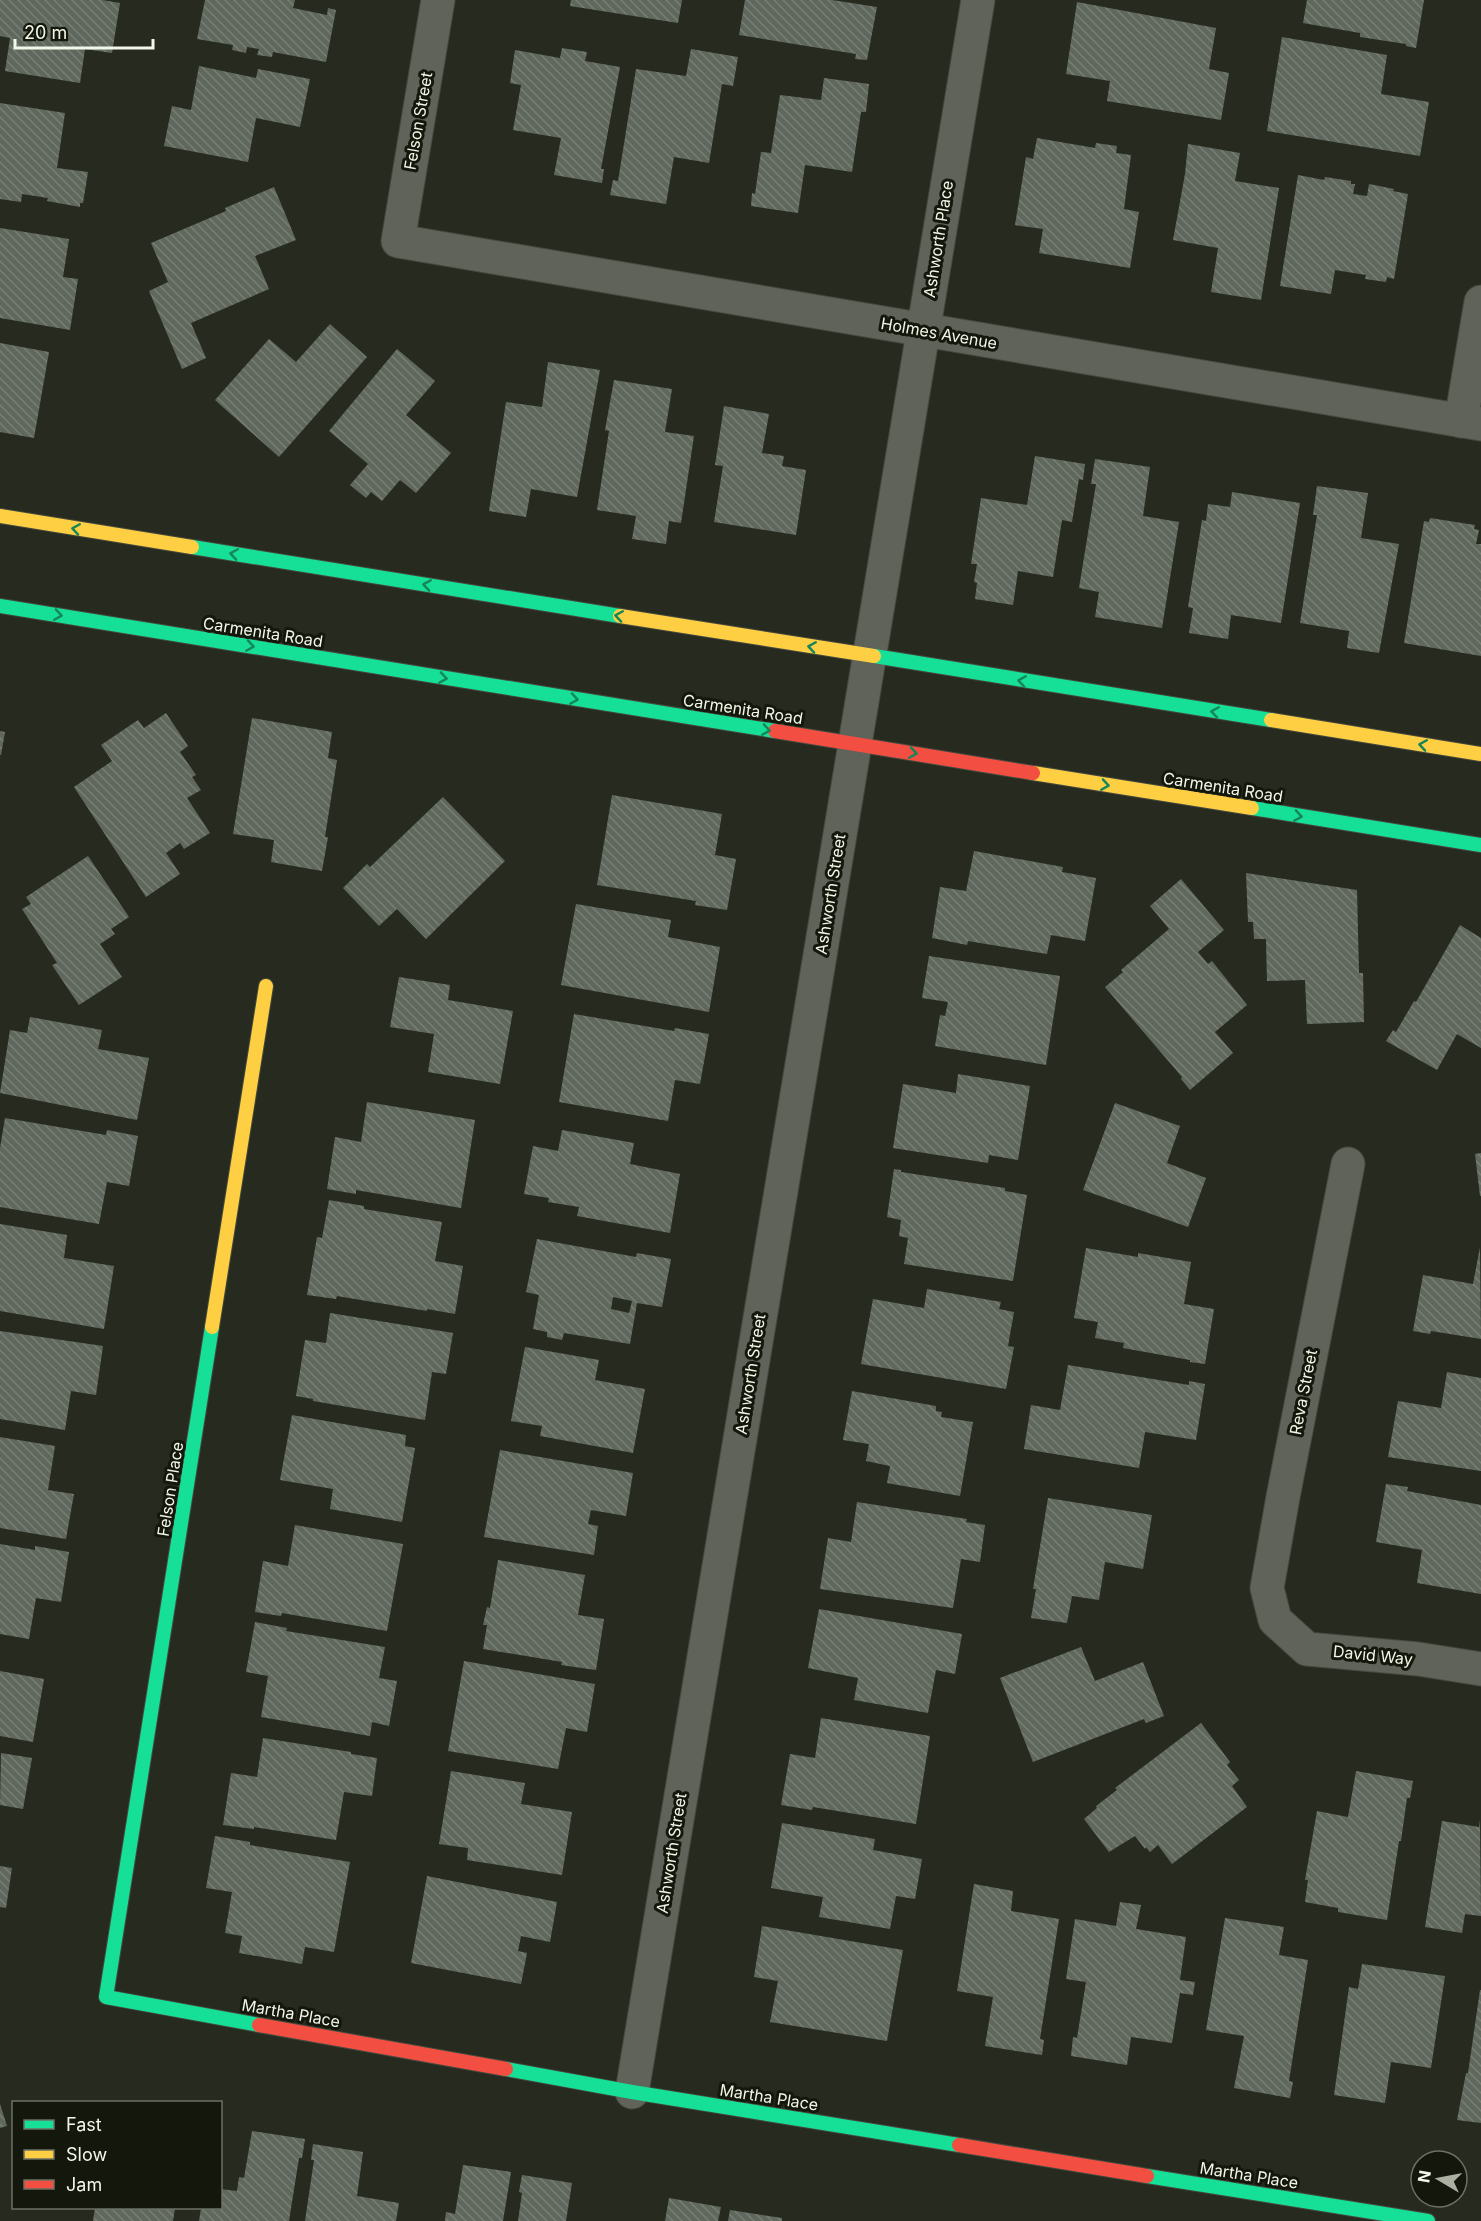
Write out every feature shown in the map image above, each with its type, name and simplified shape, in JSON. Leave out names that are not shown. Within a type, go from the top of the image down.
[{"type":"main road","points":[[0,516],[1481,754]]},
{"type":"main road","name":"Carmenita Road","points":[[0,606],[1481,845]]},
{"type":"main road","name":"Felson Place","points":[[106,1996],[266,986]]},
{"type":"main road","name":"Martha Place","points":[[106,1996],[632,2092],[1428,2221]]},
{"type":"street","name":"Felson Street","points":[[398,241],[438,0]]},
{"type":"street","name":"Ashworth Place","points":[[870,656],[978,0]]},
{"type":"street","name":"Holmes Avenue","points":[[398,241],[1471,423]]},
{"type":"street","points":[[1471,423],[1481,302]]},
{"type":"street","name":"Ashworth Street","points":[[632,2092],[870,656]]},
{"type":"street","name":"Reva Street","points":[[1275,1620],[1267,1588],[1348,1164]]},
{"type":"street","name":"David Way","points":[[1275,1620],[1307,1649],[1418,1659],[1481,1669]]},
{"type":"building","points":[[0,0],[102,0],[120,3],[112,53],[85,49],[80,83],[5,71],[10,38],[0,36]]},
{"type":"building","points":[[205,0],[295,0],[293,8],[327,15],[328,8],[336,10],[326,62],[273,52],[272,57],[257,55],[259,49],[247,47],[246,53],[232,50],[233,45],[197,39]]},
{"type":"building","points":[[571,0],[682,0],[678,23],[570,6]]},
{"type":"building","points":[[745,0],[832,0],[877,7],[867,60],[855,59],[856,54],[739,35]]},
{"type":"building","points":[[1307,0],[1424,0],[1416,48],[1406,46],[1406,44],[1360,37],[1360,33],[1303,23]]},
{"type":"building","points":[[1077,2],[1216,28],[1209,69],[1229,73],[1221,120],[1107,101],[1110,81],[1066,74]]},
{"type":"building","points":[[1282,37],[1387,55],[1381,94],[1429,102],[1420,156],[1267,131]]},
{"type":"building","points":[[562,48],[587,52],[585,61],[620,67],[601,169],[604,169],[602,183],[554,175],[561,138],[513,130],[521,85],[510,83],[515,50],[560,58]]},
{"type":"building","points":[[691,49],[738,57],[733,86],[722,84],[709,163],[674,157],[666,204],[610,195],[613,180],[618,181],[636,69],[686,76]]},
{"type":"building","points":[[199,66],[256,78],[258,69],[310,79],[300,127],[256,118],[248,162],[164,146],[172,106],[191,110]]},
{"type":"building","points":[[824,78],[869,84],[866,112],[861,112],[852,172],[805,165],[798,213],[751,206],[761,152],[771,153],[780,95],[821,100]]},
{"type":"building","points":[[0,103],[65,113],[57,168],[88,172],[83,203],[80,203],[80,207],[22,194],[21,202],[0,199]]},
{"type":"building","points":[[1037,138],[1095,148],[1096,143],[1117,146],[1116,153],[1131,155],[1124,209],[1139,212],[1130,268],[1039,253],[1043,229],[1015,225],[1026,157],[1033,159]]},
{"type":"building","points":[[1188,144],[1240,153],[1235,181],[1279,188],[1261,300],[1211,292],[1218,248],[1173,240]]},
{"type":"building","points":[[1298,175],[1324,180],[1325,177],[1351,181],[1351,184],[1355,184],[1353,194],[1367,196],[1369,184],[1408,194],[1394,279],[1387,277],[1386,282],[1365,279],[1366,275],[1335,270],[1331,294],[1280,286]]},
{"type":"building","points":[[274,187],[296,240],[255,256],[269,289],[191,323],[206,358],[182,369],[149,291],[168,282],[151,243],[226,211],[225,208]]},
{"type":"building","points":[[0,228],[69,239],[63,277],[78,279],[70,330],[0,318]]},
{"type":"building","points":[[330,324],[367,357],[279,457],[215,400],[269,339],[296,362]]},
{"type":"building","points":[[0,343],[49,352],[34,438],[0,432]]},
{"type":"building","points":[[397,349],[435,381],[406,415],[451,453],[416,493],[400,480],[382,501],[371,492],[366,498],[350,485],[368,464],[329,431]]},
{"type":"building","points":[[548,362],[600,370],[577,497],[531,489],[526,517],[489,511],[506,402],[542,407]]},
{"type":"building","points":[[614,380],[672,389],[665,432],[694,436],[681,523],[669,521],[666,544],[632,539],[636,516],[597,510],[609,431],[605,430]]},
{"type":"building","points":[[724,406],[769,414],[762,453],[784,456],[782,466],[806,470],[796,535],[714,522],[723,466],[715,465]]},
{"type":"building","points":[[1035,456],[1085,464],[1083,480],[1079,479],[1072,522],[1062,520],[1053,577],[1018,571],[1013,605],[975,599],[977,583],[974,582],[977,564],[971,564],[981,498],[1027,505]]},
{"type":"building","points":[[1095,459],[1150,467],[1143,516],[1179,522],[1162,628],[1095,617],[1099,592],[1079,588],[1096,484],[1091,484]]},
{"type":"building","points":[[1317,486],[1368,493],[1361,538],[1399,544],[1379,653],[1347,648],[1349,631],[1300,623],[1317,515],[1313,515]]},
{"type":"building","points":[[1232,492],[1300,503],[1281,623],[1231,615],[1228,639],[1189,633],[1193,608],[1188,607],[1202,520],[1206,521],[1208,504],[1230,507]]},
{"type":"building","points":[[1430,518],[1475,525],[1474,529],[1479,530],[1476,544],[1481,544],[1481,656],[1404,643],[1424,521],[1429,522]]},
{"type":"building","points":[[166,713],[188,746],[180,752],[196,775],[192,777],[201,790],[187,798],[210,833],[184,849],[180,843],[166,853],[180,874],[146,897],[74,787],[112,761],[101,745],[138,720],[144,728]]},
{"type":"building","points":[[252,718],[332,732],[328,758],[337,760],[322,871],[271,862],[274,840],[233,834]]},
{"type":"building","points":[[0,731],[5,732],[1,755],[0,755]]},
{"type":"building","points":[[612,795],[722,814],[715,855],[736,859],[727,910],[695,905],[696,901],[597,885]]},
{"type":"building","points":[[443,797],[505,861],[426,939],[397,909],[379,926],[343,888],[367,864],[370,867]]},
{"type":"building","points":[[974,851],[1063,867],[1062,872],[1096,878],[1085,941],[1051,935],[1047,954],[968,941],[967,945],[932,938],[940,887],[966,891]]},
{"type":"building","points":[[88,856],[129,917],[111,929],[115,934],[100,944],[122,977],[79,1005],[52,965],[57,963],[22,909],[31,904],[26,897]]},
{"type":"building","points":[[1246,873],[1357,890],[1359,973],[1363,973],[1364,1022],[1307,1024],[1305,980],[1267,981],[1266,939],[1254,939],[1253,922],[1248,922]]},
{"type":"building","points":[[1181,879],[1224,930],[1198,952],[1208,964],[1212,961],[1247,1005],[1215,1032],[1233,1053],[1190,1090],[1181,1079],[1182,1077],[1105,987],[1123,972],[1121,970],[1169,929],[1150,906]]},
{"type":"building","points":[[576,904],[671,920],[668,937],[720,947],[709,1012],[561,985]]},
{"type":"building","points":[[1460,925],[1481,938],[1481,1048],[1457,1034],[1437,1070],[1386,1041],[1393,1030],[1396,1032],[1414,1001],[1416,1002]]},
{"type":"building","points":[[929,956],[1060,976],[1046,1065],[935,1046],[940,1015],[945,1016],[948,1002],[922,998]]},
{"type":"building","points":[[399,977],[450,985],[448,1000],[513,1011],[500,1084],[428,1072],[434,1034],[390,1027]]},
{"type":"building","points":[[574,1014],[674,1031],[675,1028],[709,1034],[700,1084],[675,1080],[668,1121],[559,1102]]},
{"type":"building","points":[[30,1017],[102,1030],[98,1049],[149,1058],[137,1120],[0,1093],[10,1030],[27,1033]]},
{"type":"building","points":[[958,1074],[1030,1086],[1018,1160],[989,1155],[988,1163],[893,1148],[903,1084],[956,1093]]},
{"type":"building","points":[[367,1102],[475,1120],[461,1208],[356,1190],[356,1194],[327,1189],[335,1137],[361,1142]]},
{"type":"building","points":[[1115,1103],[1180,1126],[1167,1163],[1206,1178],[1188,1227],[1083,1190]]},
{"type":"building","points":[[5,1118],[106,1135],[107,1130],[138,1136],[129,1186],[107,1182],[99,1224],[0,1207],[0,1148]]},
{"type":"building","points":[[562,1130],[634,1143],[630,1164],[680,1174],[670,1233],[577,1216],[579,1207],[548,1202],[549,1198],[524,1194],[533,1146],[558,1151]]},
{"type":"building","points":[[1481,1153],[1481,1196],[1480,1196],[1475,1154]]},
{"type":"building","points":[[894,1169],[1005,1188],[1005,1191],[1027,1195],[1013,1281],[904,1264],[908,1238],[899,1236],[901,1220],[887,1217]]},
{"type":"building","points":[[329,1200],[364,1206],[364,1209],[442,1222],[435,1261],[463,1266],[455,1314],[337,1296],[336,1299],[307,1295],[317,1237],[322,1238]]},
{"type":"building","points":[[0,1224],[67,1235],[64,1258],[114,1266],[104,1329],[0,1311]]},
{"type":"building","points":[[537,1239],[636,1257],[637,1253],[671,1259],[662,1307],[637,1303],[630,1344],[564,1333],[562,1340],[547,1337],[547,1332],[533,1329],[539,1295],[526,1292]],"holes":[[[613,1297],[632,1301],[629,1313],[611,1309]]]},
{"type":"building","points":[[1480,1247],[1481,1339],[1431,1331],[1430,1334],[1413,1331],[1423,1275],[1473,1284]]},
{"type":"building","points":[[1086,1248],[1138,1257],[1138,1253],[1191,1262],[1184,1304],[1214,1309],[1205,1364],[1123,1348],[1124,1343],[1095,1338],[1098,1322],[1074,1318]]},
{"type":"building","points":[[927,1289],[1001,1302],[999,1309],[1014,1312],[1008,1346],[1014,1347],[1006,1389],[861,1364],[873,1299],[924,1308]]},
{"type":"building","points":[[330,1313],[453,1333],[446,1374],[432,1372],[425,1420],[313,1401],[313,1399],[296,1396],[305,1340],[326,1343]]},
{"type":"building","points":[[0,1331],[103,1346],[96,1395],[71,1391],[65,1430],[0,1419]]},
{"type":"building","points":[[525,1347],[599,1360],[595,1380],[645,1389],[633,1453],[540,1436],[542,1426],[511,1421]]},
{"type":"building","points":[[1068,1365],[1189,1385],[1189,1381],[1205,1384],[1196,1440],[1145,1432],[1139,1468],[1024,1449],[1031,1405],[1060,1410]]},
{"type":"building","points":[[1447,1372],[1481,1378],[1481,1471],[1388,1457],[1398,1401],[1441,1408]]},
{"type":"building","points":[[852,1391],[936,1406],[936,1411],[942,1412],[941,1417],[973,1422],[960,1496],[887,1483],[890,1466],[866,1461],[869,1444],[843,1440]]},
{"type":"building","points":[[292,1415],[406,1435],[405,1446],[415,1448],[402,1522],[330,1509],[333,1489],[280,1480]]},
{"type":"building","points":[[0,1437],[55,1446],[48,1490],[74,1494],[66,1539],[0,1528]]},
{"type":"building","points":[[500,1450],[633,1473],[626,1516],[591,1510],[588,1524],[598,1526],[594,1555],[484,1537]]},
{"type":"building","points":[[1386,1484],[1408,1487],[1407,1491],[1481,1505],[1481,1594],[1417,1583],[1422,1550],[1376,1542]]},
{"type":"building","points":[[1048,1498],[1152,1515],[1143,1569],[1105,1562],[1099,1600],[1072,1596],[1067,1623],[1031,1618],[1036,1589],[1033,1589]]},
{"type":"building","points":[[857,1502],[967,1519],[966,1522],[985,1525],[980,1562],[961,1559],[953,1608],[820,1589],[828,1538],[851,1542]]},
{"type":"building","points":[[295,1525],[403,1544],[387,1631],[282,1613],[281,1616],[255,1612],[263,1561],[288,1566]]},
{"type":"building","points":[[0,1544],[35,1550],[35,1546],[69,1552],[61,1602],[36,1598],[29,1639],[0,1634]]},
{"type":"building","points":[[498,1560],[585,1575],[578,1615],[604,1619],[596,1670],[483,1649],[487,1625],[483,1625],[487,1607],[490,1608]]},
{"type":"building","points":[[819,1609],[962,1634],[955,1674],[936,1670],[928,1713],[854,1700],[858,1678],[808,1668]]},
{"type":"building","points":[[255,1622],[287,1628],[286,1631],[385,1647],[379,1678],[397,1681],[389,1726],[372,1722],[370,1736],[261,1717],[268,1676],[246,1672]]},
{"type":"building","points":[[1081,1647],[1095,1681],[1143,1662],[1164,1716],[1146,1723],[1144,1719],[1033,1762],[1000,1678]]},
{"type":"building","points":[[464,1661],[595,1684],[587,1732],[566,1728],[558,1769],[448,1751]]},
{"type":"building","points":[[0,1671],[44,1679],[33,1742],[0,1736]]},
{"type":"building","points":[[821,1718],[930,1736],[916,1824],[813,1807],[812,1810],[781,1805],[790,1754],[815,1758]]},
{"type":"building","points":[[1201,1723],[1230,1762],[1227,1765],[1239,1780],[1232,1786],[1247,1807],[1172,1864],[1158,1845],[1150,1852],[1135,1836],[1109,1852],[1084,1819],[1097,1808],[1096,1806],[1117,1790],[1115,1788]]},
{"type":"building","points":[[263,1738],[377,1758],[372,1796],[344,1792],[336,1840],[254,1827],[254,1829],[223,1825],[231,1773],[257,1777]]},
{"type":"building","points":[[1,1753],[32,1758],[23,1809],[0,1805]]},
{"type":"building","points":[[451,1771],[525,1783],[521,1804],[572,1812],[562,1875],[467,1860],[468,1848],[439,1844]]},
{"type":"building","points":[[1356,1771],[1413,1781],[1410,1798],[1407,1798],[1387,1920],[1338,1912],[1338,1908],[1305,1902],[1308,1880],[1305,1880],[1317,1811],[1348,1817]]},
{"type":"building","points":[[1480,1820],[1481,1916],[1465,1914],[1462,1933],[1425,1927],[1442,1821],[1479,1827]]},
{"type":"building","points":[[782,1823],[875,1839],[873,1850],[922,1859],[915,1899],[896,1896],[890,1929],[819,1917],[823,1897],[771,1888]]},
{"type":"building","points":[[215,1836],[250,1842],[250,1845],[350,1862],[334,1952],[305,1947],[302,1964],[239,1953],[242,1936],[225,1933],[232,1892],[206,1888]]},
{"type":"building","points":[[0,1866],[12,1868],[6,1908],[0,1907]]},
{"type":"building","points":[[427,1876],[557,1902],[550,1942],[521,1936],[518,1951],[527,1953],[521,1984],[411,1963]]},
{"type":"building","points":[[974,1884],[1013,1891],[1011,1911],[1059,1919],[1040,2039],[1044,2040],[1042,2055],[985,2046],[993,1997],[957,1991]]},
{"type":"building","points":[[1120,1902],[1141,1905],[1136,1929],[1186,1937],[1180,1980],[1195,1982],[1193,1995],[1180,1993],[1172,2043],[1131,2037],[1127,2065],[1071,2056],[1073,2037],[1077,2038],[1086,1982],[1066,1979],[1075,1919],[1116,1926]]},
{"type":"building","points":[[1225,1918],[1284,1927],[1279,1955],[1308,1960],[1289,2081],[1293,2082],[1290,2098],[1234,2088],[1244,2036],[1206,2030]]},
{"type":"building","points":[[762,1926],[903,1950],[887,2041],[770,2022],[778,1981],[754,1977]]},
{"type":"building","points":[[1362,1964],[1445,1976],[1431,2068],[1391,2062],[1385,2103],[1334,2095],[1349,1987],[1358,1989]]},
{"type":"building","points":[[1480,1990],[1481,2123],[1457,2120],[1466,2073],[1468,2073]]},
{"type":"building","points":[[0,2104],[7,2126],[0,2128]]},
{"type":"building","points":[[252,2131],[305,2139],[302,2158],[299,2158],[289,2221],[199,2221],[201,2209],[222,2209],[222,2189],[237,2191],[239,2177],[244,2178]]},
{"type":"building","points":[[313,2144],[363,2152],[357,2196],[399,2203],[396,2221],[305,2221],[314,2160],[311,2160]]},
{"type":"building","points":[[463,2165],[511,2172],[503,2221],[445,2221],[446,2212],[455,2214]]},
{"type":"building","points":[[522,2175],[572,2183],[566,2221],[518,2221]]},
{"type":"building","points":[[669,2198],[721,2207],[718,2221],[665,2221]]},
{"type":"building","points":[[95,2209],[175,2209],[173,2221],[93,2221]]},
{"type":"building","points":[[730,2210],[782,2218],[782,2221],[728,2221]]},
{"type":"traffic: fast","points":[[192,547],[620,616]]},
{"type":"traffic: fast","points":[[0,606],[775,731]]},
{"type":"traffic: fast","points":[[874,656],[1271,720]]},
{"type":"traffic: fast","points":[[1252,808],[1481,845]]},
{"type":"traffic: fast","points":[[212,1327],[106,1997],[259,2025]]},
{"type":"traffic: fast","points":[[506,2069],[632,2092],[959,2145]]},
{"type":"traffic: fast","points":[[1147,2176],[1428,2221]]},
{"type":"traffic: slow","points":[[0,516],[192,547]]},
{"type":"traffic: slow","points":[[620,616],[874,656]]},
{"type":"traffic: slow","points":[[1271,720],[1481,754]]},
{"type":"traffic: slow","points":[[1033,773],[1252,808]]},
{"type":"traffic: slow","points":[[212,1327],[266,986]]},
{"type":"traffic: jam","points":[[775,731],[1033,773]]},
{"type":"traffic: jam","points":[[259,2025],[506,2069]]},
{"type":"traffic: jam","points":[[959,2145],[1147,2176]]}]
